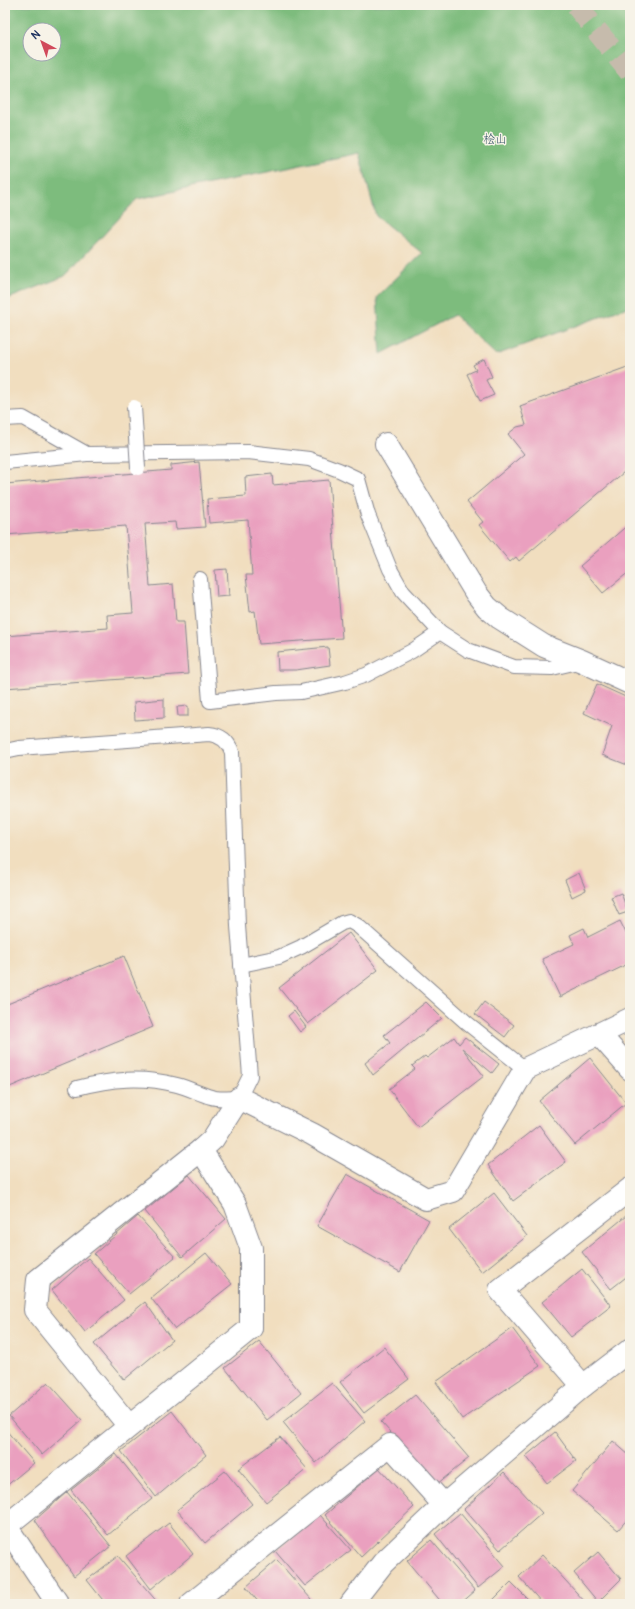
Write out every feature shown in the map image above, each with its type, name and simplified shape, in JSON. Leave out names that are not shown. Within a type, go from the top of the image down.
[{"type":"street","points":[[386,444],[476,593],[487,607],[500,618],[544,646],[582,661],[630,683]]},
{"type":"street","points":[[129,1426],[35,1310],[38,1280],[201,1150],[213,1139],[239,1098],[312,1134],[426,1198],[453,1191],[525,1069],[630,1018]]},
{"type":"street","points":[[599,1034],[630,1069]]},
{"type":"street","points":[[58,1604],[6,1526],[251,1328],[251,1248],[235,1204],[201,1150]]},
{"type":"street","points":[[583,1386],[500,1290],[630,1189]]},
{"type":"street","points":[[351,1604],[383,1563],[444,1505],[583,1386],[630,1350]]},
{"type":"street","points":[[191,1604],[390,1445],[444,1505]]},
{"type":"lane","points":[[134,407],[138,468]]},
{"type":"lane","points":[[5,419],[23,418],[87,454]]},
{"type":"lane","points":[[5,462],[87,454],[248,452],[309,459],[358,479],[368,515],[390,569],[403,592],[440,632],[468,650],[514,667],[552,668],[582,661]]},
{"type":"lane","points":[[200,579],[210,701],[276,693],[301,692],[345,682],[366,675],[398,658],[440,632]]},
{"type":"lane","points":[[5,751],[19,748],[216,734],[226,741],[232,752],[238,926],[250,1076],[239,1098],[213,1098],[177,1085],[148,1079],[102,1081],[77,1088]]},
{"type":"lane","points":[[241,965],[279,957],[301,947],[342,923],[349,921],[358,926],[466,1024],[525,1069]]},
{"type":"green space","name":"桧山","points":[[5,5],[630,5],[630,306],[496,355],[454,315],[381,354],[377,297],[422,253],[376,216],[359,153],[137,199],[65,276],[5,300]]},
{"type":"building","points":[[484,359],[492,377],[486,380],[494,395],[480,401],[467,374],[476,370],[473,365]]},
{"type":"building","points":[[630,366],[630,467],[519,561],[516,557],[510,562],[479,525],[483,522],[467,502],[524,454],[508,434],[517,427],[526,425],[520,406]]},
{"type":"building","points":[[199,462],[205,527],[176,529],[175,522],[145,524],[150,586],[173,584],[176,622],[184,622],[188,674],[5,688],[5,636],[108,628],[107,615],[133,613],[126,526],[5,535],[5,484],[171,470],[171,465]]},
{"type":"building","points":[[272,474],[273,485],[329,480],[342,638],[259,644],[255,611],[250,612],[246,575],[252,575],[248,520],[209,523],[207,499],[246,496],[245,477]]},
{"type":"building","points":[[630,523],[630,571],[603,593],[580,566]]},
{"type":"building","points":[[227,569],[229,596],[217,597],[215,570]]},
{"type":"building","points":[[328,647],[330,665],[296,670],[278,670],[277,652]]},
{"type":"building","points":[[597,684],[630,699],[630,766],[602,755],[612,726],[584,713]]},
{"type":"building","points":[[164,699],[164,718],[135,720],[134,702]]},
{"type":"building","points":[[188,706],[188,716],[178,716],[177,707]]},
{"type":"building","points":[[579,873],[586,890],[572,897],[565,880]]},
{"type":"building","points":[[621,893],[628,912],[619,915],[611,897]]},
{"type":"building","points":[[620,921],[630,941],[630,963],[560,997],[542,959],[574,944],[570,935],[584,928],[588,937]]},
{"type":"building","points":[[349,933],[378,970],[308,1024],[279,988]]},
{"type":"building","points":[[124,956],[153,1027],[5,1089],[5,1005]]},
{"type":"building","points":[[426,1002],[442,1018],[373,1075],[365,1063],[390,1043],[384,1035]]},
{"type":"building","points":[[484,1002],[514,1025],[505,1037],[475,1014]]},
{"type":"building","points":[[294,1011],[306,1027],[300,1032],[288,1016]]},
{"type":"building","points":[[454,1037],[459,1044],[465,1037],[499,1064],[492,1073],[462,1048],[484,1076],[418,1127],[389,1089],[415,1069],[412,1066],[425,1056],[427,1058]]},
{"type":"building","points":[[590,1058],[626,1103],[575,1145],[539,1101]]},
{"type":"building","points":[[539,1125],[566,1162],[513,1201],[488,1165]]},
{"type":"building","points":[[347,1174],[429,1220],[400,1272],[317,1226]]},
{"type":"building","points":[[189,1175],[226,1219],[182,1257],[145,1211]]},
{"type":"building","points":[[494,1193],[527,1236],[482,1272],[449,1229]]},
{"type":"building","points":[[138,1216],[175,1257],[129,1294],[94,1254]]},
{"type":"building","points":[[626,1216],[630,1221],[630,1274],[611,1289],[582,1252]]},
{"type":"building","points":[[206,1253],[232,1284],[175,1329],[151,1298]]},
{"type":"building","points":[[88,1258],[124,1300],[85,1332],[52,1290]]},
{"type":"building","points":[[582,1269],[611,1306],[571,1337],[542,1302]]},
{"type":"building","points":[[145,1302],[172,1340],[124,1380],[94,1344]]},
{"type":"building","points":[[512,1328],[540,1366],[462,1419],[436,1382]]},
{"type":"building","points":[[259,1341],[301,1393],[267,1420],[225,1368]]},
{"type":"building","points":[[384,1347],[409,1379],[364,1413],[340,1382]]},
{"type":"building","points":[[48,1382],[82,1420],[42,1455],[9,1416]]},
{"type":"building","points":[[332,1383],[365,1421],[316,1463],[283,1422]]},
{"type":"building","points":[[415,1395],[469,1458],[437,1484],[381,1422]]},
{"type":"building","points":[[172,1411],[206,1455],[156,1497],[121,1451]]},
{"type":"building","points":[[5,1429],[34,1463],[5,1487]]},
{"type":"building","points":[[555,1432],[576,1461],[547,1483],[526,1456]]},
{"type":"building","points":[[280,1437],[307,1469],[266,1502],[238,1469]]},
{"type":"building","points":[[613,1441],[630,1456],[630,1516],[618,1530],[572,1491]]},
{"type":"building","points":[[116,1454],[152,1499],[108,1535],[71,1490]]},
{"type":"building","points":[[379,1468],[414,1507],[361,1557],[325,1515]]},
{"type":"building","points":[[225,1471],[252,1504],[205,1543],[177,1510]]},
{"type":"building","points":[[504,1472],[542,1513],[500,1550],[464,1509]]},
{"type":"building","points":[[67,1492],[111,1546],[74,1576],[35,1520]]},
{"type":"building","points":[[460,1513],[505,1566],[478,1588],[435,1534]]},
{"type":"building","points":[[320,1515],[351,1550],[305,1586],[275,1551]]},
{"type":"building","points":[[169,1523],[193,1554],[151,1589],[126,1556]]},
{"type":"building","points":[[431,1540],[475,1591],[460,1604],[443,1604],[407,1561]]},
{"type":"building","points":[[598,1552],[621,1579],[598,1602],[574,1573]]},
{"type":"building","points":[[542,1555],[587,1604],[543,1604],[519,1577]]},
{"type":"building","points":[[118,1556],[159,1604],[106,1604],[87,1580]]},
{"type":"building","points":[[277,1560],[311,1599],[305,1604],[260,1604],[246,1587]]},
{"type":"building","points":[[511,1582],[533,1604],[489,1604]]},
{"type":"tunnel","points":[[576,5],[630,72]]}]
